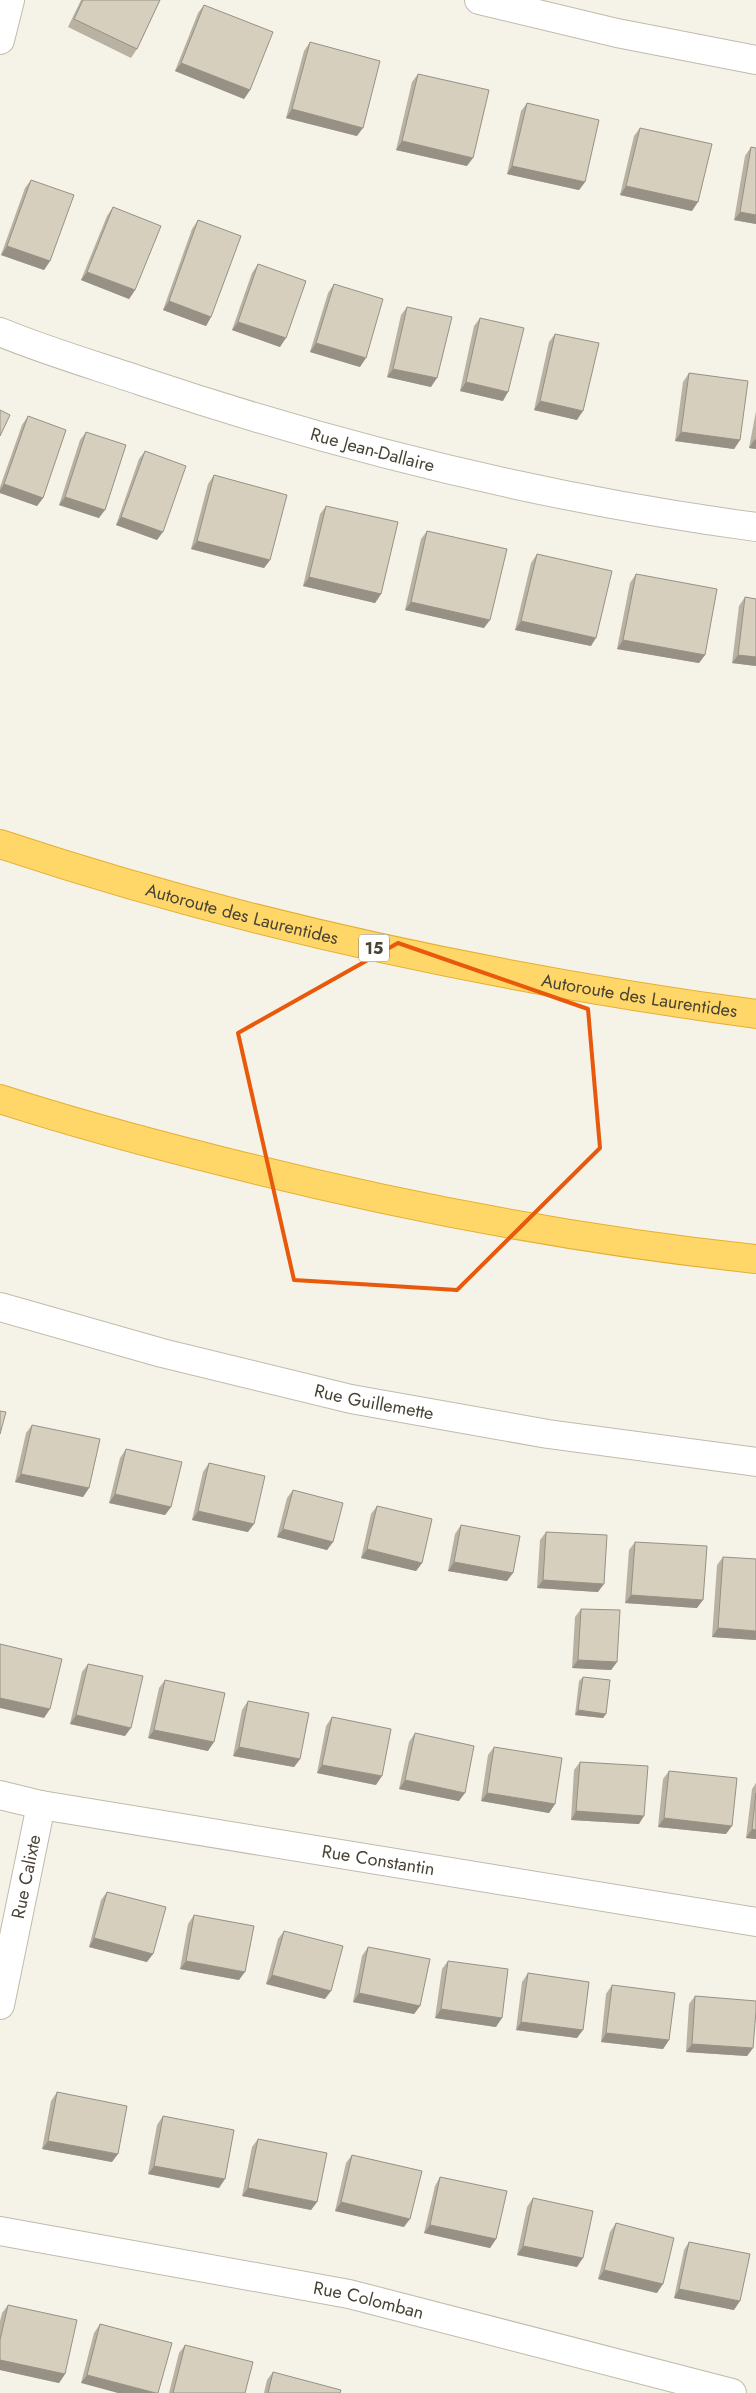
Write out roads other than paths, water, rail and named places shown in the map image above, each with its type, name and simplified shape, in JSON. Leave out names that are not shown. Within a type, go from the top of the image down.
[{"type":"highway","name":"Autoroute des Laurentides","points":[[0,844],[119,882],[331,938],[518,976],[756,1014]]},
{"type":"highway","points":[[0,1099],[64,1119],[210,1158],[427,1208],[576,1234],[756,1259]]},
{"type":"street","points":[[0,40],[10,0]]},
{"type":"street","points":[[479,0],[617,34],[756,60]]},
{"type":"street","name":"Rue Jean-Dallaire","points":[[0,332],[191,397],[343,443],[473,474],[595,500],[756,527]]},
{"type":"street","name":"Rue Guillemette","points":[[0,1307],[162,1353],[352,1399],[548,1434],[756,1462]]},
{"type":"street","name":"Rue Constantin","points":[[0,1795],[41,1805],[756,1922]]},
{"type":"street","name":"Rue Calixte","points":[[0,2005],[41,1805]]},
{"type":"street","name":"Rue Colomban","points":[[0,2231],[349,2294],[732,2393]]}]
